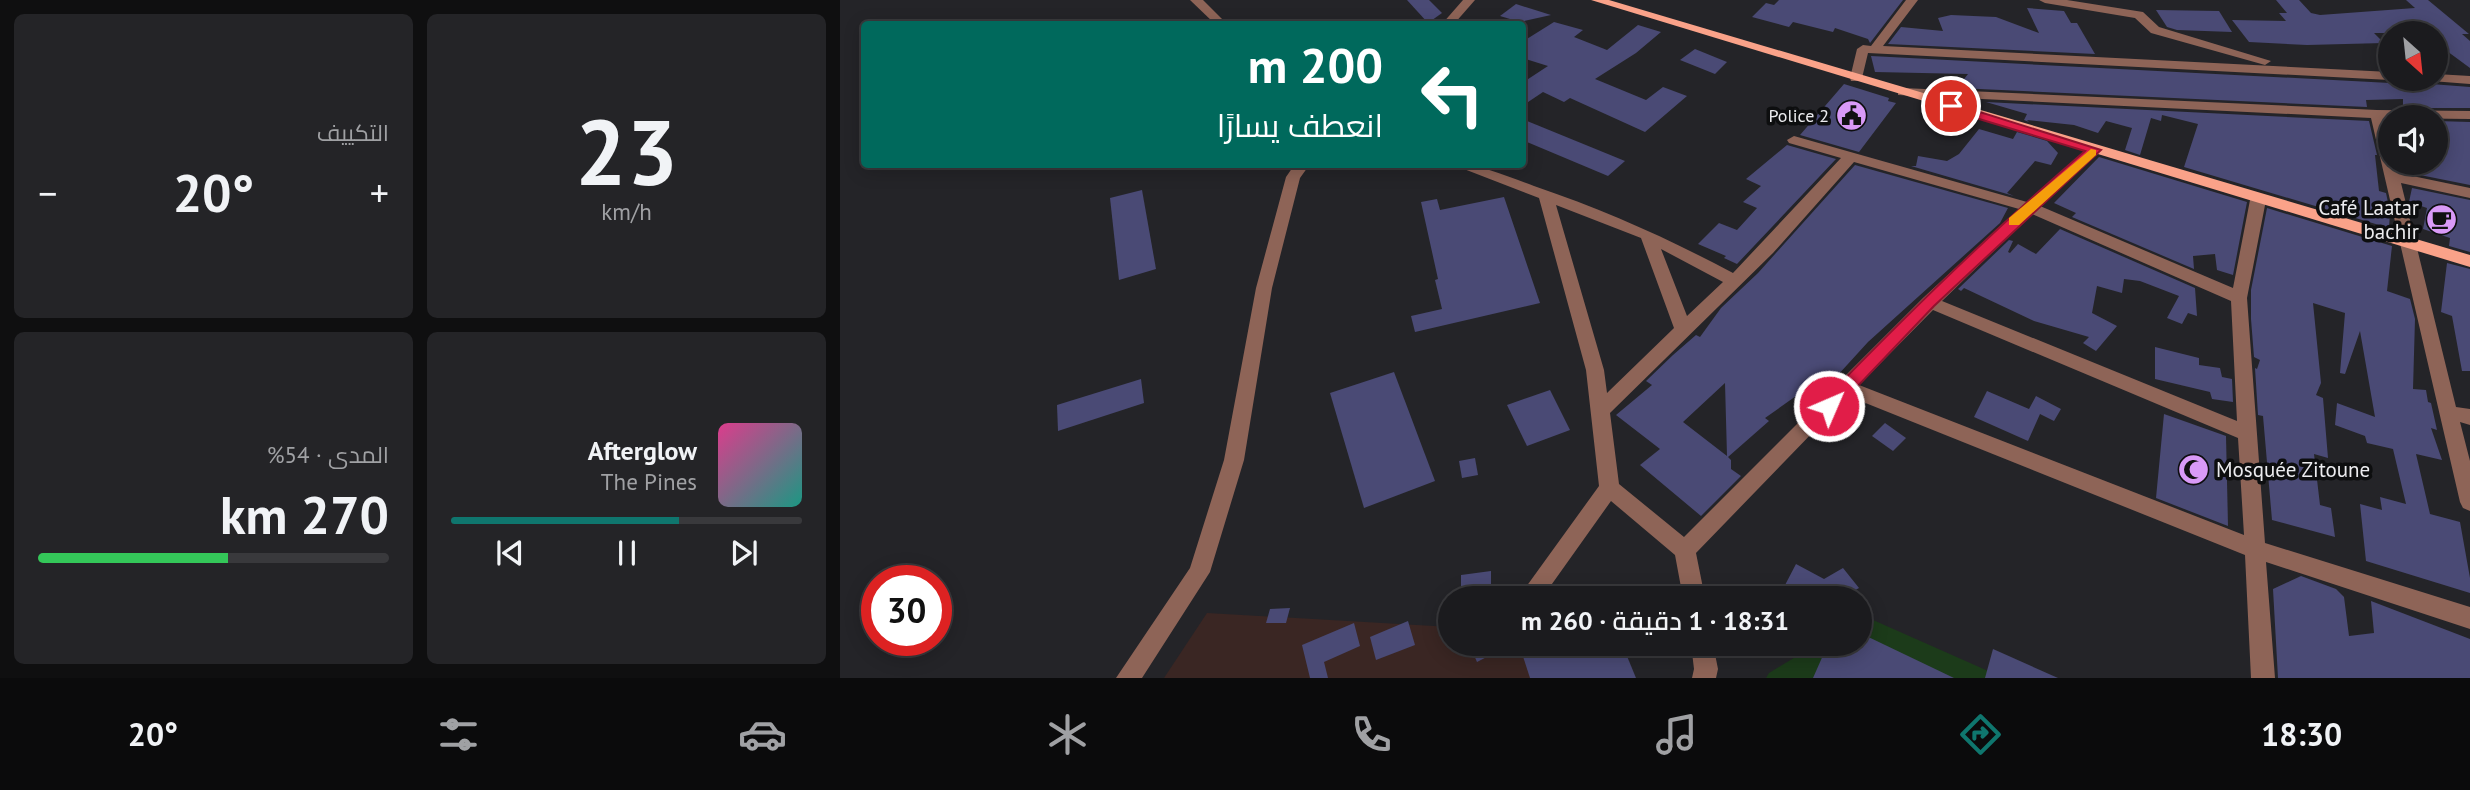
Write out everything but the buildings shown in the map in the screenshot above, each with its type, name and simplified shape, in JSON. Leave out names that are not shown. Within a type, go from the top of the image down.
[{"type":"main road","points":[[1597,0],[2258,200],[2470,261]]},
{"type":"street","points":[[1196,0],[1218,21]]},
{"type":"street","points":[[1874,50],[1912,0]]},
{"type":"street","points":[[2045,0],[2138,15],[2155,30],[2174,64]]},
{"type":"street","points":[[1450,21],[1463,3]]},
{"type":"street","points":[[2155,30],[2299,71]]},
{"type":"street","points":[[1856,78],[1863,49],[2378,75]]},
{"type":"street","points":[[2448,79],[2470,80]]},
{"type":"street","points":[[1903,92],[2377,114],[2470,115]]},
{"type":"street","points":[[2377,114],[2405,241],[2470,502]]},
{"type":"street","points":[[1794,140],[2028,207],[2239,298]]},
{"type":"street","points":[[1685,550],[1929,302],[2028,207],[2094,150]]},
{"type":"street","points":[[1600,411],[1767,249],[1850,158]]},
{"type":"street","points":[[1128,678],[1199,572],[1234,460],[1264,288],[1293,177],[1300,168]]},
{"type":"street","points":[[1469,168],[1648,235],[1733,280]]},
{"type":"street","points":[[2391,176],[2470,193]]},
{"type":"street","points":[[1538,586],[1609,488],[1595,370],[1546,195]]},
{"type":"street","points":[[2258,200],[2239,298],[2263,678]]},
{"type":"street","points":[[1648,235],[1683,328]]},
{"type":"street","points":[[1929,302],[2246,433]]},
{"type":"street","points":[[1847,388],[2255,549],[2470,618]]},
{"type":"street","points":[[2447,412],[2470,418]]},
{"type":"street","points":[[1609,488],[1685,550],[1692,586]]},
{"type":"street","points":[[1704,656],[1704,678]]},
{"type":"shaded area","points":[[1207,613],[1438,626],[1438,656],[1542,656],[1549,678],[1164,678]]},
{"type":"green space","points":[[1872,620],[2004,678],[1766,678],[1769,673],[1797,656],[1872,656]]},
{"type":"slow traffic","points":[[2014,221],[2091,153]]},
{"type":"place","name":"Police 2","points":[[1852,115]]},
{"type":"place","name":"Café Laatar bachir","points":[[2442,219]]},
{"type":"place","name":"Mosquée Zitoune","points":[[2193,469]]},
{"type":"route","points":[[1829,406],[1929,302],[2028,207],[2094,150],[1951,106]]}]
